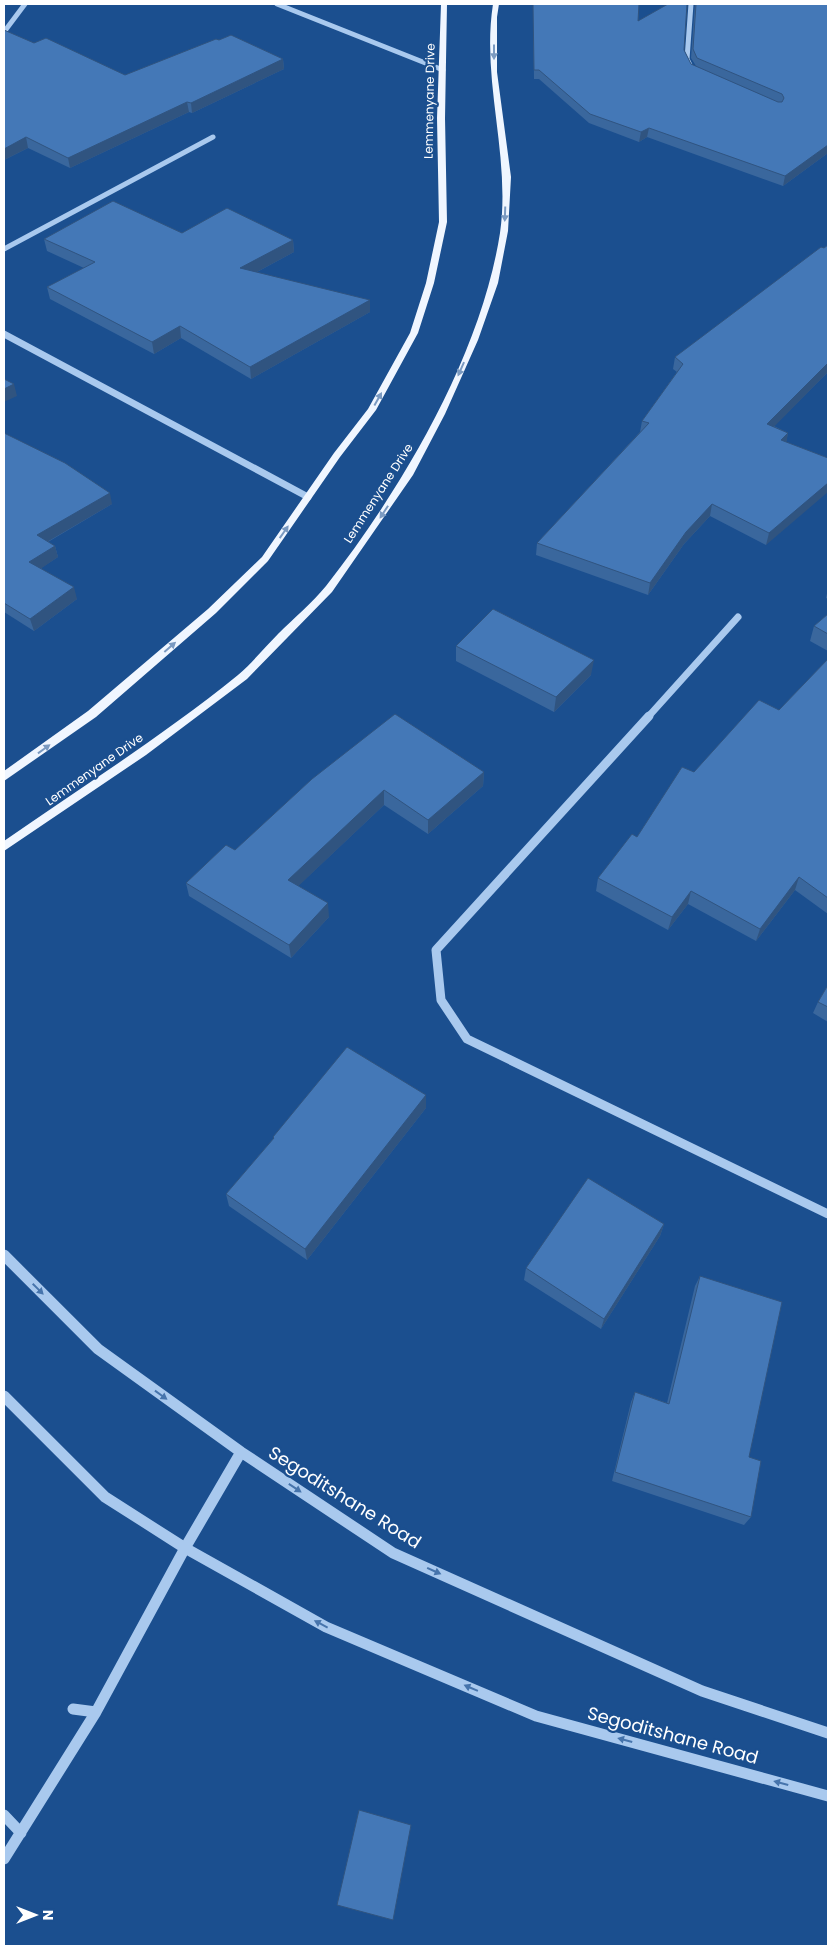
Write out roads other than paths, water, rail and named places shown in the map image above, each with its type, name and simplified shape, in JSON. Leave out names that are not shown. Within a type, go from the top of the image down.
[{"type":"main road","name":"Lemmenyane Drive","points":[[4,777],[92,714],[212,611],[265,559],[337,455],[372,410],[414,333],[430,283],[443,222],[441,165],[442,30],[444,4]]},
{"type":"main road","name":"Lemmenyane Drive","points":[[4,847],[142,752],[243,676],[328,590],[408,475],[441,414],[474,340],[494,283],[504,231],[507,176],[494,72],[496,4]]},
{"type":"street","points":[[4,32],[25,4]]},
{"type":"street","points":[[277,4],[443,70]]},
{"type":"street","points":[[690,4],[687,59],[693,70]]},
{"type":"street","points":[[4,249],[214,137]]},
{"type":"street","points":[[4,334],[308,497]]},
{"type":"street","points":[[738,617],[436,950],[441,1000],[467,1039],[828,1214]]},
{"type":"street","name":"Segoditshane Road","points":[[4,1255],[98,1349],[241,1452],[393,1553],[702,1691],[828,1733]]},
{"type":"street","name":"Segoditshane Road","points":[[4,1396],[105,1497],[185,1548],[326,1627],[536,1716],[828,1796]]},
{"type":"street","points":[[4,1860],[96,1712],[185,1548],[241,1452]]},
{"type":"street","points":[[73,1709],[96,1712]]},
{"type":"lane","points":[[4,1815],[20,1833]]}]
